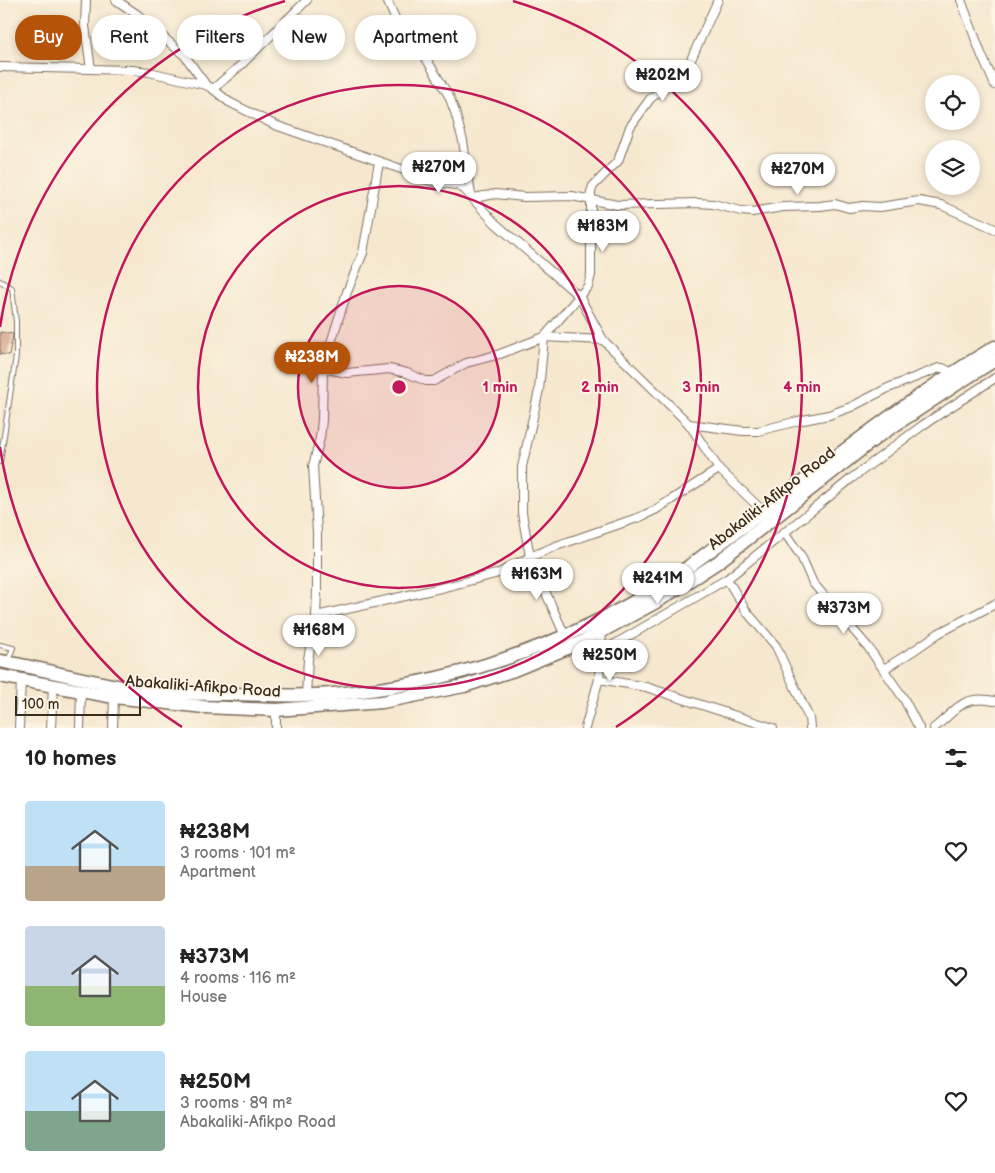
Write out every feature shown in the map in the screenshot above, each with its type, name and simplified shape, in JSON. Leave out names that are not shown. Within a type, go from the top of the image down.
[{"type":"main road","points":[[4,662],[136,689],[176,693],[331,695],[374,690],[447,677],[499,661],[565,636],[660,586],[764,512],[878,423],[952,373],[995,347]]},
{"type":"main road","name":"Abakaliki-Afikpo Road","points":[[0,676],[114,697],[204,707],[276,710],[382,702],[464,686],[514,670],[582,642],[658,601],[718,562],[878,437],[995,360]]},
{"type":"street","points":[[86,0],[86,26],[91,68]]},
{"type":"street","points":[[116,0],[138,15],[185,56],[210,87],[229,102],[275,125],[404,170],[430,181],[456,185],[472,196],[495,222],[579,296],[603,340],[689,424],[720,469],[764,512]]},
{"type":"street","points":[[0,67],[91,68],[149,72],[210,87],[241,65],[307,0]]},
{"type":"street","points":[[387,0],[398,25],[422,52],[449,96],[459,124],[472,196]]},
{"type":"street","points":[[565,636],[530,557],[522,513],[522,466],[540,390],[544,337],[588,286],[591,275],[591,200],[593,186],[618,161],[626,137],[640,112],[650,99],[685,70],[718,0]]},
{"type":"street","points":[[961,0],[982,56],[995,84]]},
{"type":"street","points":[[306,695],[308,659],[316,616],[317,532],[313,466],[322,420],[323,368],[348,292],[363,254],[379,162]]},
{"type":"street","points":[[445,183],[460,176],[466,162]]},
{"type":"street","points":[[472,196],[496,194],[524,197],[572,196],[630,205],[713,204],[752,212],[784,207],[835,204],[850,208],[863,206],[880,207],[919,201],[941,205],[995,228]]},
{"type":"street","points":[[323,368],[347,373],[389,369],[407,373],[426,381],[434,381],[466,363],[500,354],[544,337],[603,340]]},
{"type":"street","points":[[689,424],[758,431],[798,421],[829,416],[882,390],[939,368],[944,368],[952,373]]},
{"type":"street","points":[[601,652],[727,579],[784,532],[923,425],[995,378]]},
{"type":"street","points":[[316,616],[483,578],[511,568],[530,557],[640,518],[720,469]]},
{"type":"street","points":[[784,532],[801,556],[813,583],[884,669],[904,699],[919,728]]},
{"type":"street","points":[[727,579],[746,611],[776,646],[809,718],[810,728]]},
{"type":"street","points":[[884,669],[916,650],[939,633],[995,604]]},
{"type":"street","points":[[585,728],[599,679],[602,631]]},
{"type":"street","points":[[599,679],[646,687],[774,728]]},
{"type":"street","points":[[19,728],[26,680]]},
{"type":"street","points":[[51,728],[53,685]]},
{"type":"street","points":[[80,728],[81,690]]},
{"type":"street","points":[[113,728],[114,697]]},
{"type":"street","points":[[934,728],[961,704],[970,699],[978,698],[995,701]]},
{"type":"street","points":[[276,710],[276,728]]},
{"type":"lane","points":[[0,281],[12,288],[16,322],[16,356],[0,462]]},
{"type":"lane","points":[[0,645],[13,648],[4,662]]},
{"type":"building","points":[[0,332],[13,334],[9,355],[0,354]]}]
